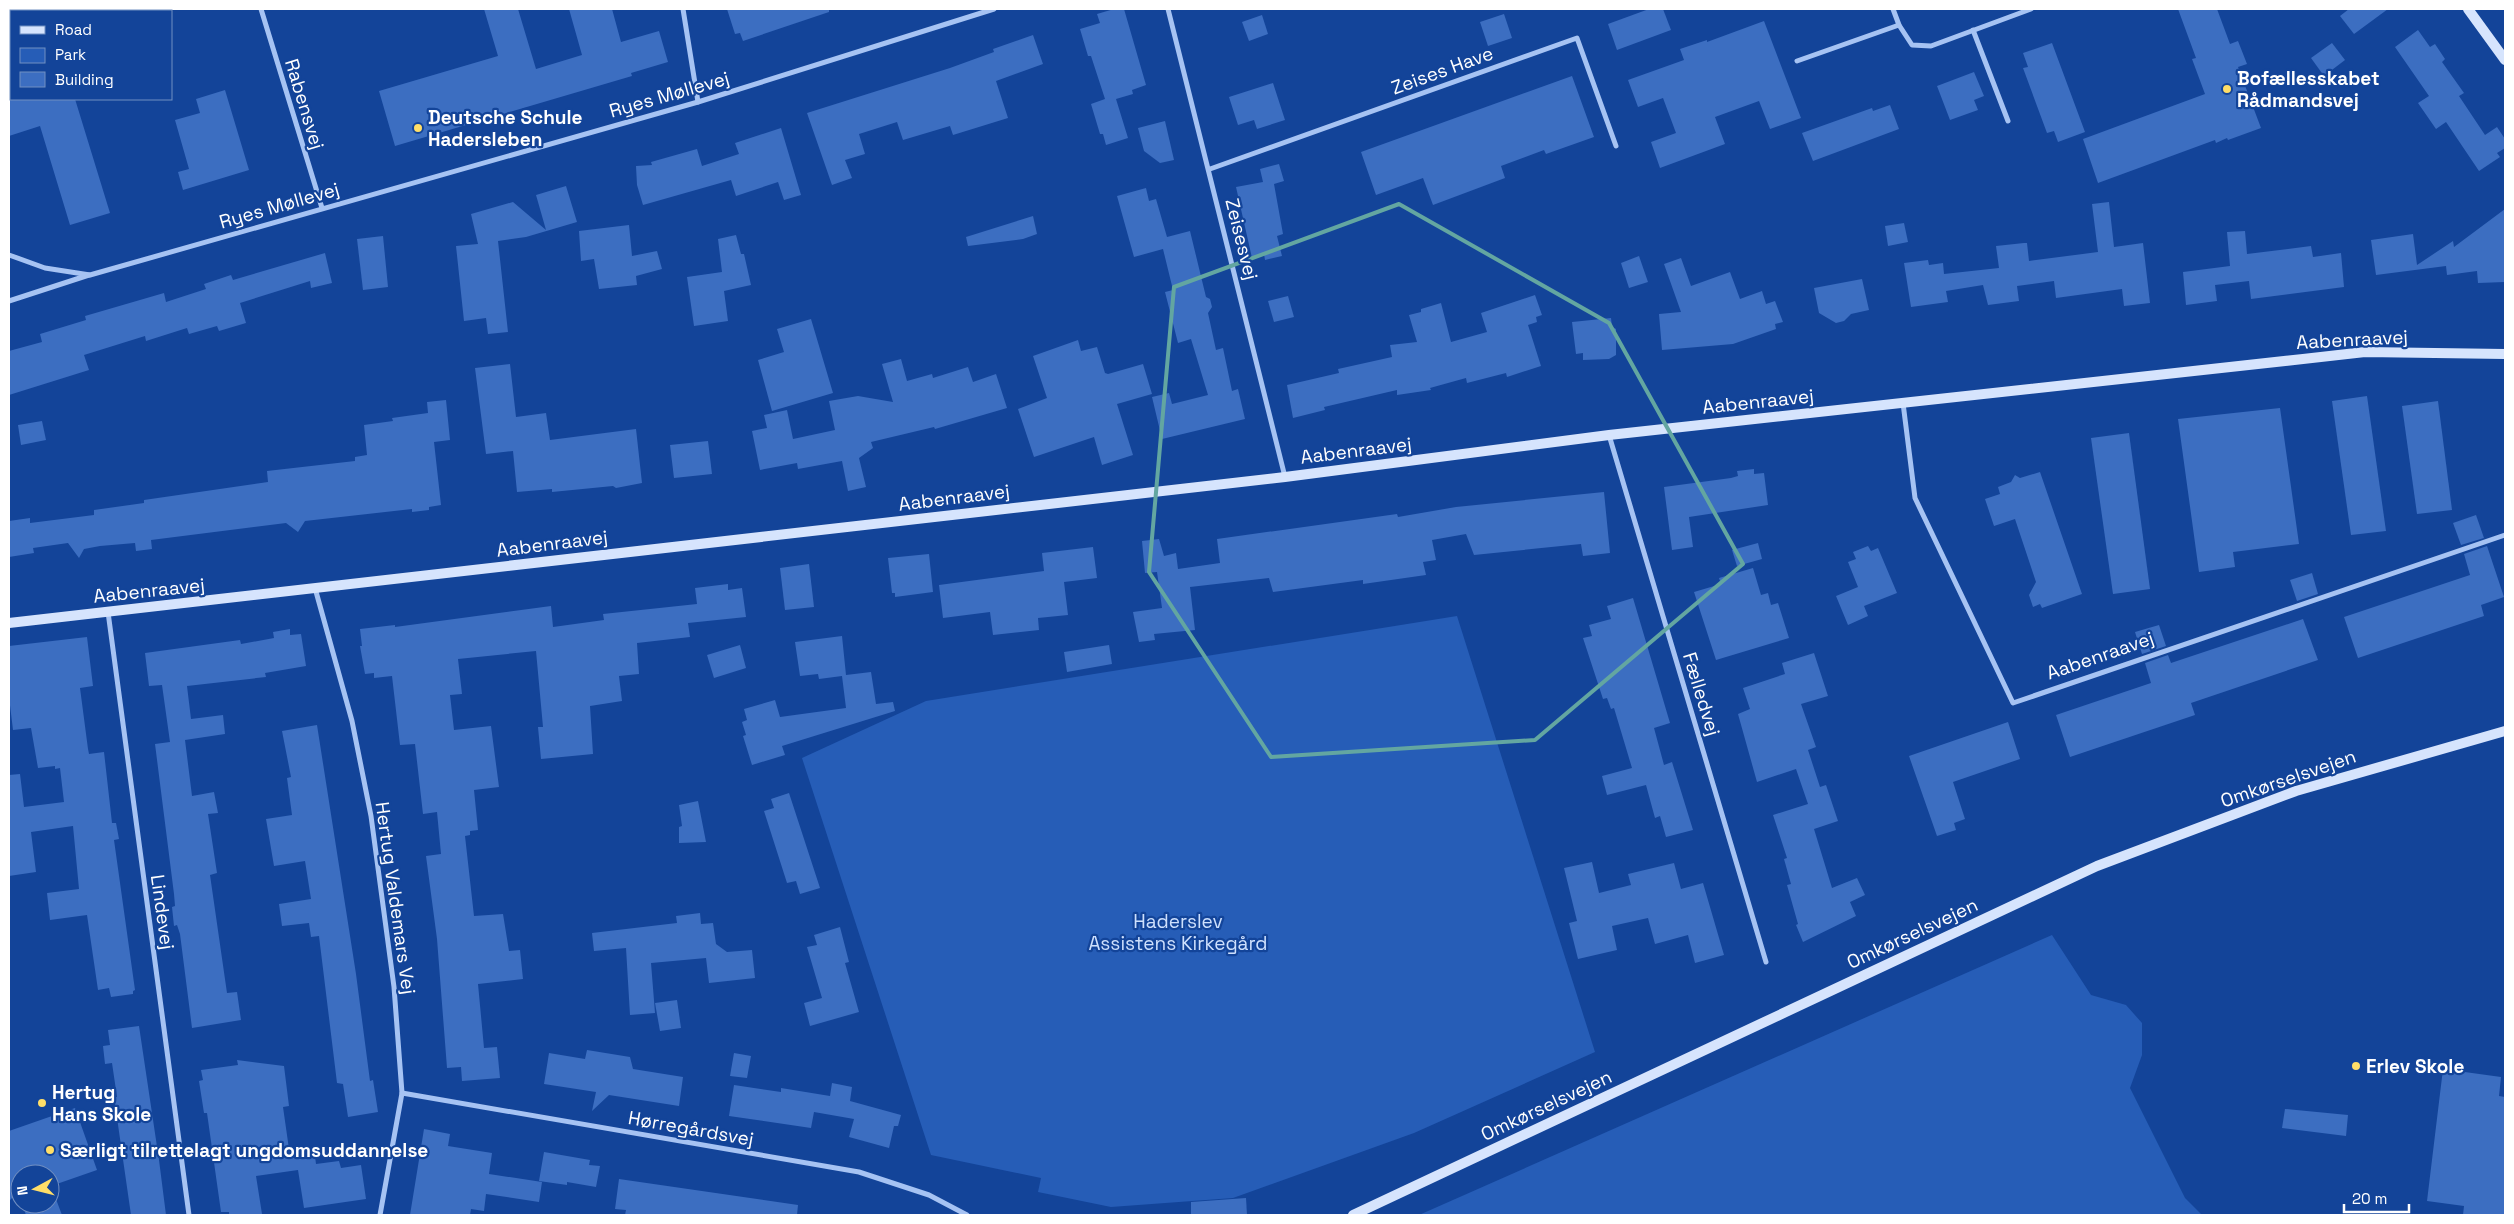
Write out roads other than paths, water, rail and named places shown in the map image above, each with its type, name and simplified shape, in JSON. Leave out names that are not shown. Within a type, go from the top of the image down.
[{"type":"street","name":"Rabensvej","points":[[260,9],[322,208]]},
{"type":"street","points":[[683,9],[698,102]]},
{"type":"street","name":"Ryes Møllevej","points":[[9,301],[90,275],[698,102],[994,9]]},
{"type":"street","name":"Zeisesvej","points":[[1168,9],[1210,169],[1285,477]]},
{"type":"street","points":[[1893,9],[1899,25],[1912,45],[1931,46],[2031,9]]},
{"type":"street","points":[[2468,9],[2505,60]]},
{"type":"street","points":[[1797,61],[1899,25]]},
{"type":"street","points":[[1973,30],[2008,121]]},
{"type":"street","name":"Zeises Have","points":[[1210,169],[1577,38],[1616,146]]},
{"type":"street","name":"Ryes Møllevej","points":[[9,255],[45,268],[90,275]]},
{"type":"street","name":"Aabenraavej","points":[[9,623],[1285,477],[1608,435],[2365,352],[2505,354]]},
{"type":"street","name":"Aabenraavej","points":[[1903,403],[1915,498],[2013,703],[2505,535]]},
{"type":"street","name":"Fælledvej","points":[[1608,435],[1766,962]]},
{"type":"street","name":"Hertug Valdemars Vej","points":[[315,588],[352,721],[371,816],[394,987],[402,1093],[380,1215]]},
{"type":"street","name":"Lindevej","points":[[108,612],[189,1215]]},
{"type":"street","name":"Omkørselsvejen","points":[[1353,1215],[2097,866],[2296,791],[2505,731]]},
{"type":"street","name":"Hørregårdsvej","points":[[402,1093],[859,1172],[929,1195],[967,1215]]},
{"type":"place","name":"Bofællesskabet Rådmandsvej","points":[[2227,89]]},
{"type":"place","name":"Deutsche Schule Hadersleben","points":[[418,128]]},
{"type":"place","name":"Erlev Skole","points":[[2356,1066]]},
{"type":"place","name":"Hertug Hans Skole","points":[[42,1103]]},
{"type":"place","name":"Særligt tilrettelagt ungdomsuddannelse","points":[[50,1150]]},
{"type":"park label","name":"Haderslev Assistens Kirkegård","points":[[1178,932]]}]
